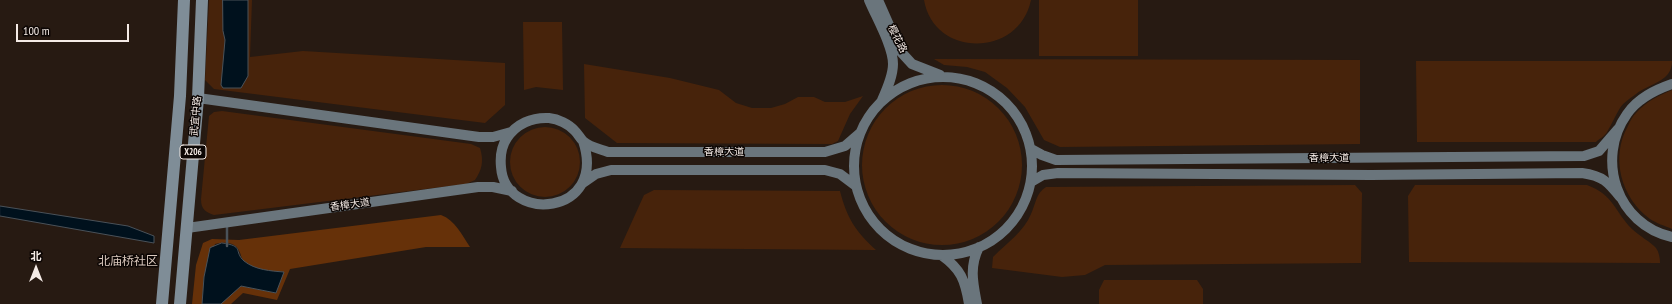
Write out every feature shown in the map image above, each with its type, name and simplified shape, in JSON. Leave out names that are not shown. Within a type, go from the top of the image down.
[{"type":"main road","name":"武宜中路","points":[[162,304],[180,96],[184,0]]},
{"type":"main road","name":"武宜中路","points":[[180,304],[198,98],[202,0]]},
{"type":"street","name":"樱花路","points":[[869,0],[891,52],[893,64],[891,76],[881,102]]},
{"type":"street","name":"樱花路","points":[[878,0],[901,52],[912,64],[948,77]]},
{"type":"street","points":[[948,77],[970,81],[983,86],[1004,100],[1013,109],[1024,128],[1031,148],[1033,167],[1031,182],[1025,203],[1010,226],[998,236],[979,247],[959,254],[941,255],[909,248],[894,240],[882,231],[871,218],[859,197],[856,186],[854,160],[856,143],[864,124],[874,109],[889,94],[906,84],[923,79],[948,77]]},
{"type":"street","points":[[1672,80],[1640,100],[1627,113],[1618,129],[1612,146],[1611,163],[1613,179],[1620,197],[1631,213],[1645,226],[1667,236],[1672,242]]},
{"type":"street","points":[[1656,90],[1672,84]]},
{"type":"street","points":[[198,98],[479,137],[493,137],[511,132]]},
{"type":"street","points":[[536,118],[550,118],[563,122],[574,130],[583,141],[588,154],[588,168],[582,183],[573,194],[567,198],[560,202],[546,205],[531,204],[518,197],[507,186],[501,172],[500,157],[504,144],[511,132],[522,123],[536,118]]},
{"type":"street","name":"香樟大道","points":[[1031,148],[1042,155],[1056,160],[1584,156],[1599,151],[1618,129]]},
{"type":"street","name":"香樟大道","points":[[583,141],[608,152],[825,152],[845,146],[860,132]]},
{"type":"street","name":"香樟大道","points":[[582,183],[596,174],[611,170],[825,170],[840,174],[856,186]]},
{"type":"street","name":"香樟大道","points":[[1031,182],[1043,175],[1058,173],[1371,175],[1582,173],[1595,175],[1607,181],[1620,197]]},
{"type":"street","name":"香樟大道","points":[[187,228],[478,187],[493,187],[512,191]]},
{"type":"street","points":[[977,304],[972,269],[974,258],[979,247]]},
{"type":"street","points":[[941,255],[952,262],[961,273],[969,304]]},
{"type":"shaded area","points":[[209,0],[252,0],[250,57],[303,51],[505,63],[505,105],[485,123],[214,89],[205,80]]},
{"type":"shaded area","points":[[924,0],[1031,0],[1023,19],[1011,33],[995,41],[977,44],[959,41],[943,33],[931,19]]},
{"type":"shaded area","points":[[1039,0],[1138,0],[1138,56],[1039,56]]},
{"type":"shaded area","points":[[523,22],[562,22],[563,90],[536,87],[524,90]]},
{"type":"shaded area","points":[[934,59],[1360,60],[1360,144],[1060,147],[1044,140],[1025,107],[1007,88],[985,72],[967,67],[944,65]]},
{"type":"shaded area","points":[[1416,61],[1672,61],[1671,68],[1664,78],[1642,90],[1623,104],[1606,133],[1596,142],[1417,142]]},
{"type":"shaded area","points":[[584,64],[670,78],[719,90],[736,103],[752,108],[771,108],[785,104],[798,97],[814,97],[825,102],[845,102],[863,96],[850,114],[838,141],[832,144],[617,143],[585,118]]},
{"type":"shaded area","points":[[934,85],[950,85],[965,88],[980,94],[999,108],[1013,127],[1016,134],[1022,157],[1022,173],[1016,196],[1013,203],[999,222],[980,236],[965,242],[950,245],[934,245],[919,242],[904,236],[885,222],[880,216],[871,203],[865,188],[862,173],[862,157],[865,142],[871,127],[885,108],[891,103],[904,94],[919,88]]},
{"type":"shaded area","points":[[1672,90],[1672,229],[1650,219],[1640,210],[1626,189],[1621,176],[1619,164],[1623,138],[1635,114],[1649,102]]},
{"type":"shaded area","points":[[222,111],[471,144],[480,148],[482,165],[475,180],[466,184],[214,215],[204,210],[201,199],[209,116],[214,112]]},
{"type":"shaded area","points":[[538,127],[552,127],[565,133],[574,142],[578,148],[580,162],[578,176],[570,187],[559,195],[552,197],[538,197],[531,195],[520,187],[512,176],[510,169],[510,155],[512,148],[520,137],[531,129]]},
{"type":"shaded area","points":[[1355,185],[1362,193],[1361,263],[1105,265],[1085,275],[1062,277],[992,268],[993,257],[1015,237],[1024,226],[1031,214],[1038,195],[1046,187]]},
{"type":"shaded area","points":[[1415,185],[1587,185],[1603,194],[1613,204],[1632,229],[1656,248],[1660,263],[1409,262],[1408,196]]},
{"type":"shaded area","points":[[654,190],[840,191],[853,224],[862,237],[876,250],[620,248],[644,195]]},
{"type":"shaded area","points":[[441,215],[446,217],[454,224],[470,247],[426,247],[290,269],[277,300],[243,293],[231,304],[221,304],[221,302],[241,286],[276,293],[283,272],[263,270],[248,264],[243,260],[239,251],[234,245],[225,243],[215,244],[204,277],[202,304],[192,304],[196,265],[203,243],[212,239],[239,240]]},
{"type":"shaded area","points":[[1104,280],[1197,280],[1203,289],[1203,304],[1099,304],[1099,290]]},
{"type":"water","points":[[223,0],[248,0],[248,76],[241,88],[223,88],[221,85],[225,40],[223,31]]},
{"type":"water","points":[[0,206],[128,226],[154,236],[154,243],[0,216]]},
{"type":"water","points":[[222,243],[236,247],[241,257],[248,264],[263,270],[284,272],[276,293],[241,286],[221,304],[202,304],[204,277],[210,248]]},
{"type":"waterway","points":[[227,226],[227,246]]},
{"type":"district","name":"北庙桥社区","points":[[128,262]]}]
